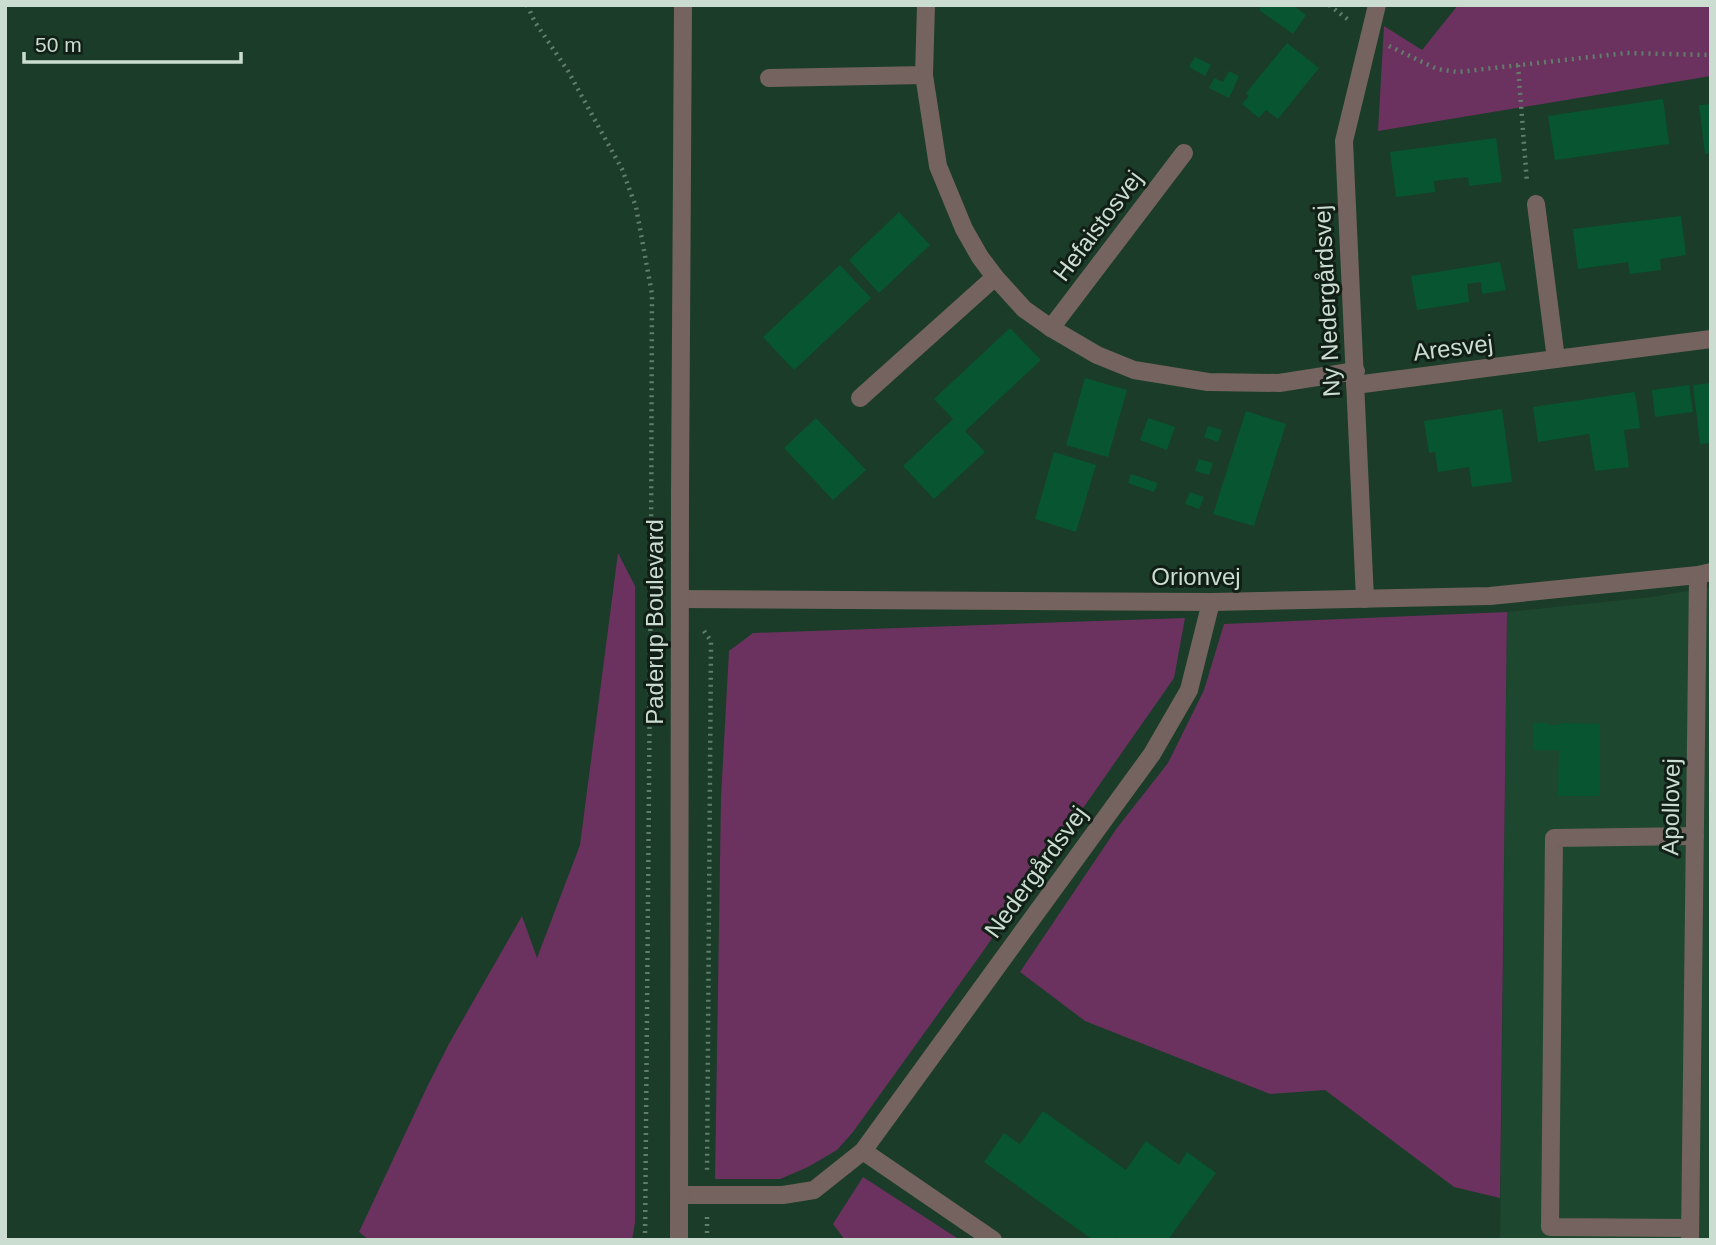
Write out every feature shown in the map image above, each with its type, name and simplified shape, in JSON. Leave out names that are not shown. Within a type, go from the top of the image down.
[{"type":"street","name":"Paderup Boulevard","points":[[679,1240],[683,5]]},
{"type":"street","points":[[926,5],[924,75],[938,166],[964,229],[980,257],[1024,309],[1097,355],[1134,370],[1208,382],[1279,383],[1356,378]]},
{"type":"street","name":"Ny Nedergårdsvej","points":[[1365,599],[1344,141],[1377,5]]},
{"type":"street","points":[[769,78],[924,75]]},
{"type":"street","name":"Hefaistosvej","points":[[1051,328],[1184,153]]},
{"type":"street","points":[[1536,204],[1556,359]]},
{"type":"street","points":[[860,398],[995,277]]},
{"type":"street","name":"Aresvej","points":[[1356,378],[1556,359],[1711,339]]},
{"type":"street","name":"Orionvej","points":[[680,599],[1210,602],[1490,596],[1704,574]]},
{"type":"street","name":"Apollovej","points":[[1690,1234],[1695,836],[1703,808],[1704,574]]},
{"type":"street","name":"Nedergårdsvej","points":[[680,1195],[783,1195],[814,1190],[863,1151],[1152,754],[1189,690],[1210,602]]},
{"type":"street","points":[[1690,1234],[1550,1227],[1553,915],[1554,838],[1695,836]]},
{"type":"street","points":[[1692,1040],[1711,1041]]},
{"type":"street","points":[[863,1151],[993,1240]]},
{"type":"path","points":[[527,5],[535,22],[568,71],[622,169],[636,207],[652,294],[645,1240]]},
{"type":"path","points":[[1370,36],[1437,69],[1458,72],[1626,53],[1711,55]]},
{"type":"path","points":[[1518,65],[1528,198],[1536,204]]},
{"type":"path","points":[[651,558],[681,559]]},
{"type":"path","points":[[703,630],[711,640],[706,1240]]},
{"type":"shaded area","points":[[1458,5],[1711,5],[1711,76],[1378,131],[1384,26],[1422,50]]},
{"type":"shaded area","points":[[618,553],[635,586],[635,1223],[632,1240],[369,1240],[359,1232],[450,1042],[522,916],[537,958],[580,845]]},
{"type":"shaded area","points":[[1711,587],[1711,1240],[1500,1240],[1507,612],[1652,597]]},
{"type":"shaded area","points":[[1507,612],[1500,1198],[1454,1187],[1325,1090],[1270,1094],[1085,1021],[1020,972],[1117,828],[1168,763],[1204,690],[1224,624]]},
{"type":"shaded area","points":[[1185,618],[1174,678],[853,1132],[837,1150],[780,1179],[715,1179],[721,797],[729,651],[753,633]]},
{"type":"shaded area","points":[[863,1177],[960,1240],[845,1240],[833,1224]]},
{"type":"building","points":[[1262,5],[1293,5],[1306,15],[1293,34],[1259,10]]},
{"type":"building","points":[[1287,43],[1319,68],[1278,119],[1266,110],[1259,118],[1242,104],[1249,96],[1246,93]]},
{"type":"building","points":[[1195,57],[1211,65],[1205,76],[1189,67]]},
{"type":"building","points":[[1229,71],[1239,76],[1229,98],[1209,88],[1214,78],[1223,82]]},
{"type":"building","points":[[1663,99],[1669,144],[1555,160],[1548,116]]},
{"type":"building","points":[[1711,104],[1711,153],[1705,154],[1699,105]]},
{"type":"building","points":[[1496,138],[1502,182],[1469,186],[1468,177],[1434,181],[1435,192],[1396,197],[1390,152]]},
{"type":"building","points":[[899,212],[930,245],[879,293],[849,260]]},
{"type":"building","points":[[1681,216],[1686,255],[1660,259],[1661,270],[1630,274],[1628,262],[1578,269],[1573,229]]},
{"type":"building","points":[[1500,262],[1506,290],[1482,294],[1481,282],[1467,284],[1469,302],[1417,310],[1411,276]]},
{"type":"building","points":[[840,265],[871,298],[794,370],[763,337]]},
{"type":"building","points":[[1010,328],[1041,360],[965,431],[985,452],[934,499],[903,466],[953,419],[934,399]]},
{"type":"building","points":[[1085,378],[1127,390],[1108,457],[1066,445]]},
{"type":"building","points":[[1711,383],[1711,443],[1700,444],[1693,385]]},
{"type":"building","points":[[1689,385],[1693,412],[1655,417],[1652,390]]},
{"type":"building","points":[[1635,392],[1640,428],[1624,430],[1629,467],[1595,471],[1589,434],[1538,442],[1533,407]]},
{"type":"building","points":[[1502,409],[1512,482],[1472,487],[1469,467],[1438,472],[1435,452],[1429,453],[1424,421]]},
{"type":"building","points":[[1246,411],[1286,424],[1254,526],[1213,514]]},
{"type":"building","points":[[816,418],[866,470],[833,500],[784,448]]},
{"type":"building","points":[[1148,418],[1175,427],[1167,450],[1140,440]]},
{"type":"building","points":[[1208,426],[1222,430],[1218,442],[1204,437]]},
{"type":"building","points":[[1054,452],[1096,465],[1076,532],[1035,519]]},
{"type":"building","points":[[1199,459],[1213,463],[1209,475],[1195,471]]},
{"type":"building","points":[[1131,474],[1158,483],[1154,492],[1128,483]]},
{"type":"building","points":[[1190,492],[1204,497],[1199,509],[1185,504]]},
{"type":"building","points":[[1533,723],[1600,724],[1600,796],[1558,796],[1559,750],[1533,750]]},
{"type":"building","points":[[1043,1111],[1126,1170],[1146,1141],[1179,1165],[1187,1152],[1216,1173],[1168,1240],[1120,1240],[1116,1237],[1114,1240],[1093,1240],[984,1162],[1004,1133],[1020,1144]]}]
